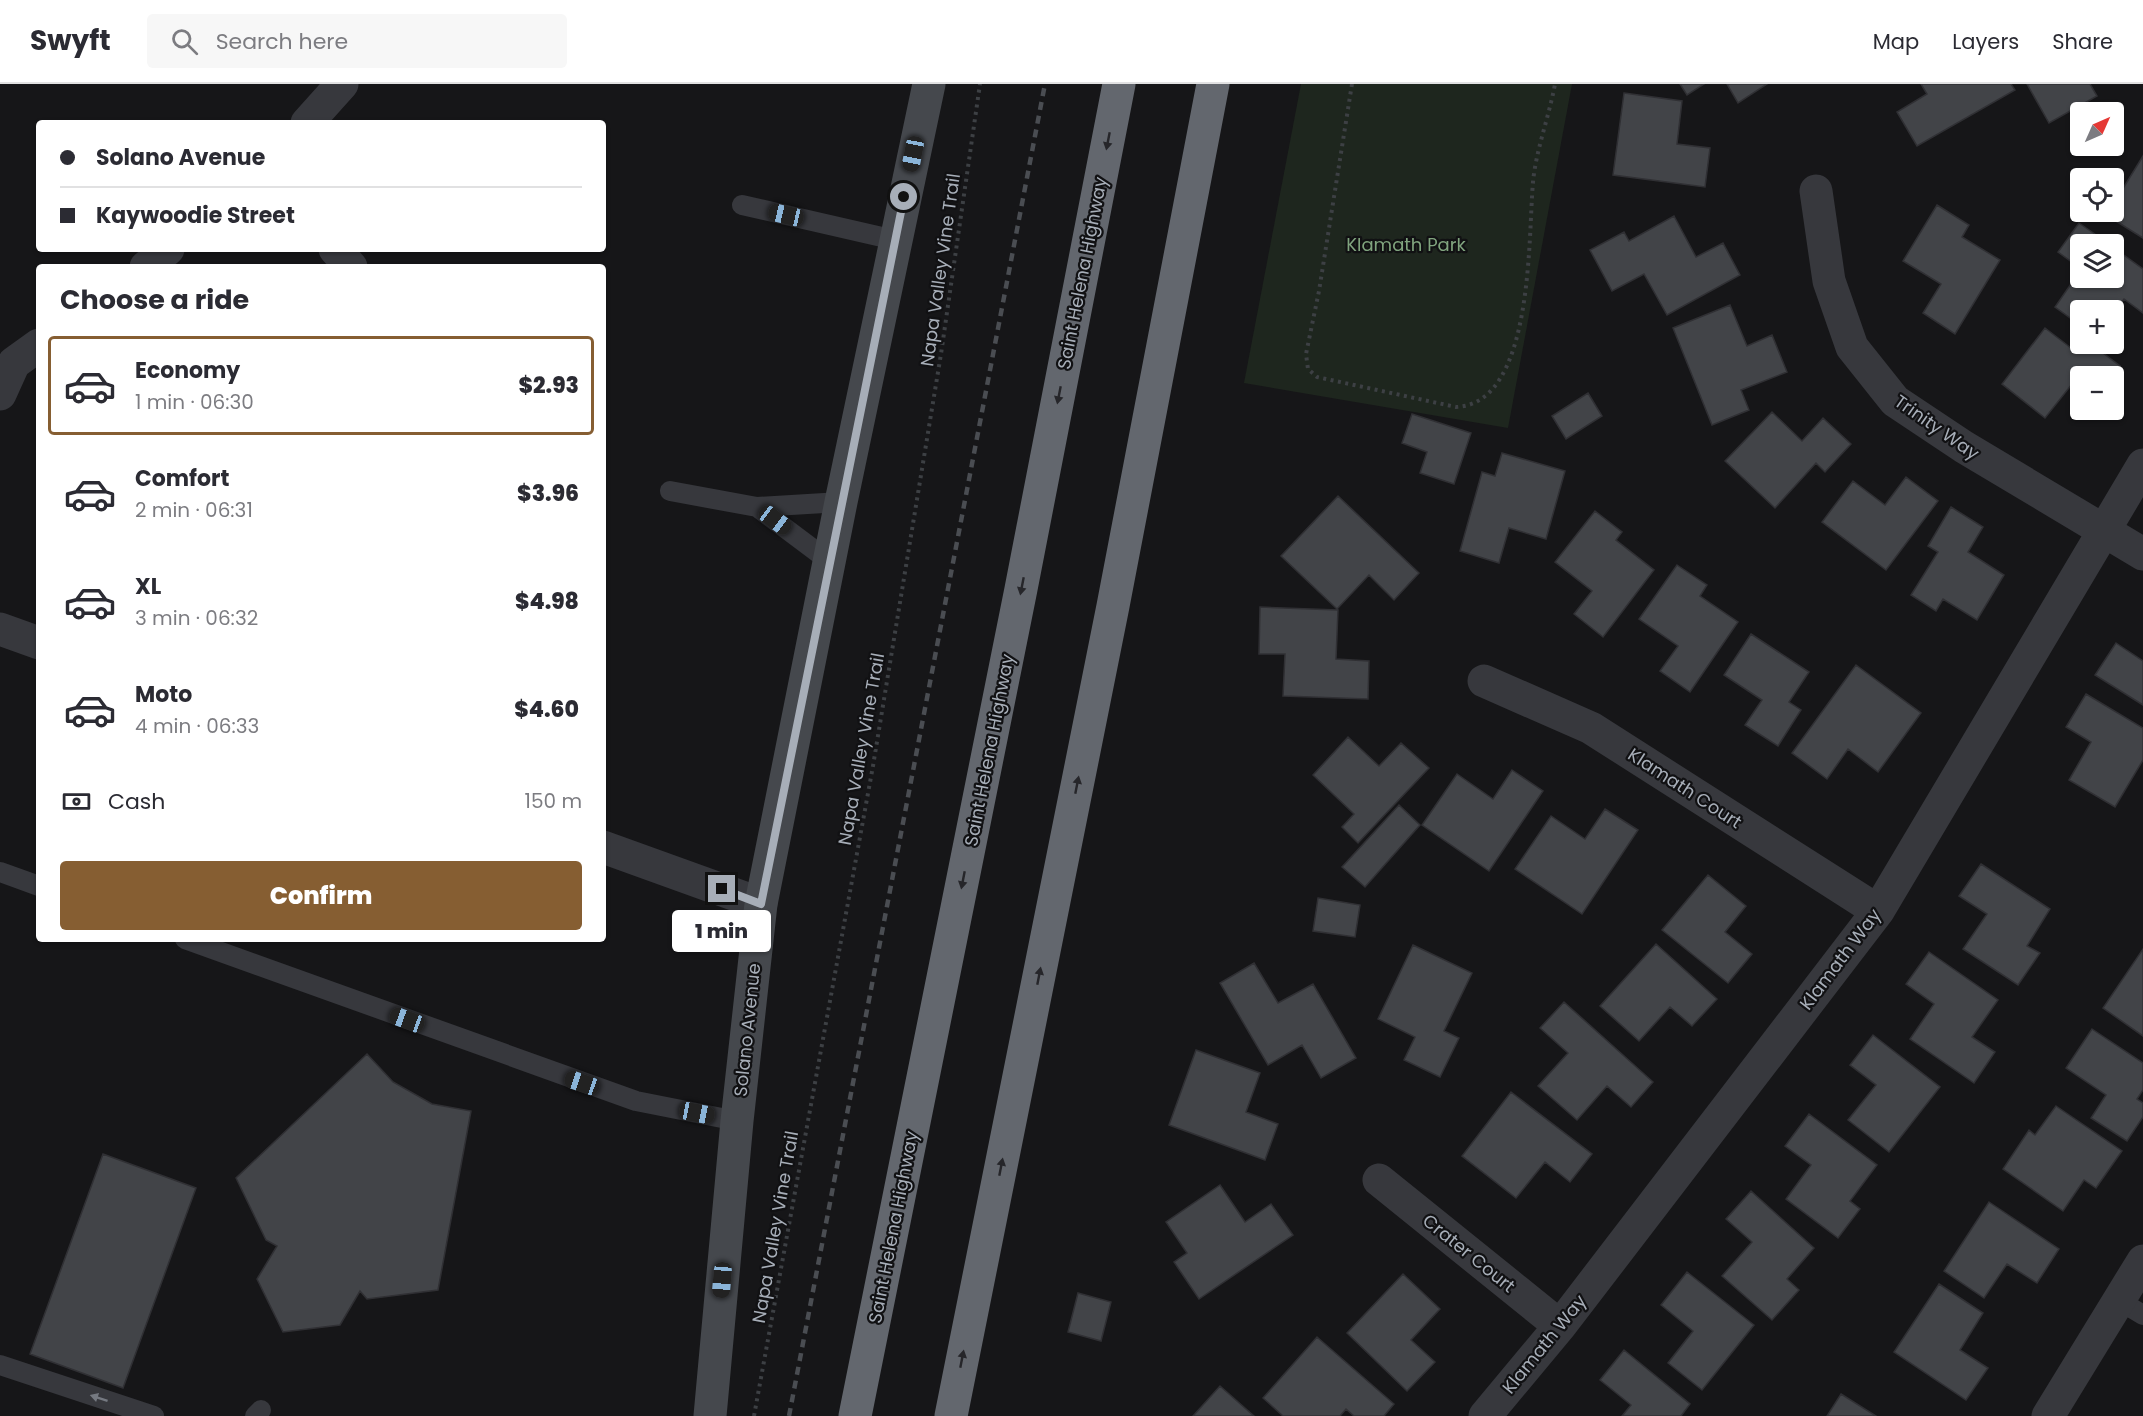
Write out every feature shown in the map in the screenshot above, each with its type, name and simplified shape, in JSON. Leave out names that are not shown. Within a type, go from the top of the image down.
[{"type":"highway","name":"Saint Helena Highway","points":[[855,1416],[1019,601],[1119,84]]},
{"type":"highway","points":[[951,1416],[1113,606],[1214,84]]},
{"type":"street","points":[[310,120],[342,84]]},
{"type":"street","name":"Solano Avenue","points":[[710,1416],[737,1121],[761,904],[841,502],[929,84]]},
{"type":"street","name":"Trinity Way","points":[[1816,191],[1830,281],[1852,347],[1895,401],[1964,447],[2143,554]]},
{"type":"street","points":[[150,264],[164,252]]},
{"type":"street","points":[[338,252],[348,264]]},
{"type":"street","points":[[0,394],[14,363],[36,347]]},
{"type":"street","name":"Klamath Way","points":[[1485,1416],[1560,1326],[1878,911],[2143,465]]},
{"type":"street","points":[[0,629],[36,642]]},
{"type":"street","name":"Klamath Court","points":[[1484,681],[1591,728],[1878,911]]},
{"type":"street","points":[[606,848],[761,904]]},
{"type":"street","name":"Crater Court","points":[[1379,1180],[1560,1326]]},
{"type":"street","points":[[2048,1416],[2130,1308],[2143,1261]]},
{"type":"lane","points":[[742,205],[895,240]]},
{"type":"lane","points":[[670,491],[757,507],[841,502]]},
{"type":"lane","points":[[757,507],[829,561]]},
{"type":"lane","points":[[0,872],[36,885]]},
{"type":"lane","points":[[193,942],[636,1101],[737,1121]]},
{"type":"lane","points":[[0,1365],[154,1416]]},
{"type":"path","name":"Napa Valley Vine Trail","points":[[754,1416],[873,766],[941,354],[980,84]]},
{"type":"path","points":[[1352,84],[1319,291],[1306,354],[1308,369],[1317,377],[1456,406],[1469,406],[1481,401],[1494,387],[1511,357],[1523,303],[1529,256],[1533,180],[1555,84]]},
{"type":"green space","name":"Klamath Park","points":[[1301,84],[1572,84],[1508,428],[1244,383]]},
{"type":"building","points":[[1680,84],[1704,84],[1687,95]]},
{"type":"building","points":[[1727,84],[1767,84],[1738,103]]},
{"type":"building","points":[[1921,84],[2011,84],[2015,90],[1917,146],[1897,112],[1927,94]]},
{"type":"building","points":[[2027,84],[2090,84],[2097,96],[2086,102],[2070,102],[2070,111],[2049,123]]},
{"type":"building","points":[[1624,93],[1682,101],[1677,144],[1710,148],[1705,187],[1613,175]]},
{"type":"building","points":[[2143,156],[2143,238],[2117,222],[2124,222],[2124,187]]},
{"type":"building","points":[[1937,205],[1969,225],[1962,237],[2000,260],[1955,334],[1923,313],[1941,284],[1903,261]]},
{"type":"building","points":[[1674,216],[1696,257],[1723,243],[1740,275],[1667,315],[1644,274],[1612,291],[1590,250],[1624,232],[1629,241]]},
{"type":"building","points":[[2079,223],[2095,234],[2071,234]]},
{"type":"building","points":[[2070,235],[2070,261],[2058,252]]},
{"type":"building","points":[[2124,255],[2143,269],[2143,313],[2124,299],[2070,300],[2070,318],[2055,307],[2070,285],[2070,288],[2124,288]]},
{"type":"building","points":[[1730,305],[1747,346],[1772,335],[1787,372],[1741,390],[1749,410],[1712,425],[1673,328]]},
{"type":"building","points":[[2045,328],[2070,347],[2070,354],[2104,354],[2120,366],[2070,366],[2070,387],[2045,418],[2002,384]]},
{"type":"building","points":[[1588,393],[1602,416],[1566,439],[1552,416]]},
{"type":"building","points":[[1772,412],[1802,441],[1823,418],[1851,444],[1825,472],[1816,463],[1775,508],[1725,461]]},
{"type":"building","points":[[1412,414],[1471,433],[1454,484],[1420,473],[1427,452],[1402,443]]},
{"type":"building","points":[[1502,453],[1565,471],[1546,539],[1509,528],[1499,563],[1460,551],[1482,472],[1495,476]]},
{"type":"building","points":[[1906,477],[1938,501],[1886,570],[1822,522],[1853,481],[1885,505]]},
{"type":"building","points":[[1338,496],[1419,573],[1394,600],[1369,575],[1337,609],[1281,556]]},
{"type":"building","points":[[1951,507],[1983,527],[1968,552],[2004,575],[1977,620],[1943,599],[1936,611],[1911,595],[1938,552],[1928,546]]},
{"type":"building","points":[[1595,511],[1622,532],[1616,540],[1654,570],[1603,637],[1574,614],[1592,591],[1555,562]]},
{"type":"building","points":[[1677,565],[1707,585],[1700,596],[1738,622],[1690,692],[1660,671],[1678,646],[1639,619]]},
{"type":"building","points":[[1260,607],[1338,610],[1336,659],[1369,661],[1368,699],[1283,696],[1285,654],[1259,654]]},
{"type":"building","points":[[1751,634],[1809,672],[1789,702],[1801,710],[1778,746],[1745,725],[1762,700],[1724,675]]},
{"type":"building","points":[[2116,643],[2143,661],[2143,705],[2095,675]]},
{"type":"building","points":[[1856,665],[1921,713],[1878,772],[1848,749],[1827,779],[1792,753]]},
{"type":"building","points":[[2086,694],[2143,728],[2143,760],[2115,807],[2069,780],[2091,742],[2066,727]]},
{"type":"building","points":[[1348,737],[1379,766],[1401,743],[1429,768],[1358,843],[1342,827],[1354,814],[1313,775]]},
{"type":"building","points":[[1512,770],[1543,791],[1489,871],[1422,825],[1457,774],[1493,799]]},
{"type":"building","points":[[1399,805],[1420,825],[1365,887],[1342,867]]},
{"type":"building","points":[[1605,809],[1638,830],[1582,914],[1515,869],[1551,816],[1585,839]]},
{"type":"building","points":[[1981,864],[2050,909],[2027,946],[2040,953],[2018,985],[1963,949],[1987,914],[1959,896]]},
{"type":"building","points":[[1708,875],[1746,906],[1725,932],[1752,954],[1728,983],[1662,930]]},
{"type":"building","points":[[1318,898],[1360,905],[1355,937],[1313,931]]},
{"type":"building","points":[[1656,944],[1717,999],[1692,1026],[1670,1007],[1639,1041],[1600,1006]]},
{"type":"building","points":[[1413,945],[1472,973],[1444,1031],[1459,1038],[1440,1077],[1404,1060],[1415,1037],[1378,1019]]},
{"type":"building","points":[[2143,949],[2143,1036],[2103,1008]]},
{"type":"building","points":[[1929,952],[1998,1000],[1972,1037],[1995,1052],[1974,1083],[1910,1039],[1934,1004],[1906,984]]},
{"type":"building","points":[[1254,963],[1278,1003],[1313,984],[1356,1058],[1321,1078],[1302,1045],[1268,1065],[1220,983]]},
{"type":"building","points":[[1564,1002],[1653,1082],[1631,1107],[1607,1086],[1577,1120],[1538,1086],[1568,1053],[1540,1028]]},
{"type":"building","points":[[2092,1029],[2143,1063],[2143,1090],[2137,1099],[2143,1103],[2143,1117],[2127,1141],[2091,1118],[2106,1095],[2066,1068]]},
{"type":"building","points":[[1873,1035],[1940,1087],[1889,1152],[1848,1120],[1876,1085],[1850,1065]]},
{"type":"building","points":[[1196,1050],[1260,1073],[1246,1112],[1278,1124],[1265,1160],[1169,1125]]},
{"type":"building","points":[[367,1054],[393,1082],[432,1104],[471,1111],[438,1290],[367,1299],[360,1291],[340,1325],[283,1332],[257,1279],[277,1246],[266,1240],[236,1178]]},
{"type":"building","points":[[1511,1092],[1592,1154],[1570,1182],[1545,1162],[1516,1198],[1462,1156]]},
{"type":"building","points":[[2056,1106],[2122,1151],[2096,1188],[2084,1180],[2063,1211],[2003,1169],[2029,1130],[2035,1135]]},
{"type":"building","points":[[1809,1114],[1877,1165],[1850,1201],[1860,1209],[1838,1238],[1786,1199],[1811,1165],[1785,1146]]},
{"type":"building","points":[[103,1154],[196,1188],[123,1388],[30,1354]]},
{"type":"building","points":[[1220,1185],[1245,1222],[1271,1204],[1293,1235],[1199,1299],[1174,1262],[1187,1253],[1166,1222]]},
{"type":"building","points":[[1751,1191],[1814,1248],[1787,1279],[1799,1290],[1772,1320],[1722,1276],[1752,1242],[1726,1219]]},
{"type":"building","points":[[1989,1202],[2059,1249],[2037,1283],[2007,1264],[1984,1298],[1944,1271]]},
{"type":"building","points":[[1687,1272],[1754,1325],[1702,1390],[1668,1363],[1693,1331],[1661,1305]]},
{"type":"building","points":[[1403,1274],[1440,1309],[1411,1340],[1435,1362],[1407,1391],[1347,1333]]},
{"type":"building","points":[[1939,1284],[1983,1313],[1960,1350],[1988,1368],[1966,1400],[1894,1352]]},
{"type":"building","points":[[1078,1293],[1111,1302],[1101,1341],[1068,1332]]},
{"type":"building","points":[[1317,1337],[1394,1404],[1384,1416],[1354,1416],[1346,1409],[1340,1416],[1283,1416],[1263,1398]]},
{"type":"building","points":[[1624,1350],[1690,1404],[1681,1416],[1622,1416],[1631,1405],[1600,1380]]},
{"type":"building","points":[[1220,1386],[1254,1416],[1193,1416]]},
{"type":"building","points":[[1841,1394],[1876,1416],[1827,1416]]},
{"type":"railway","points":[[789,1416],[1045,84]]},
{"type":"route","points":[[722,889],[761,904],[904,197]]}]
